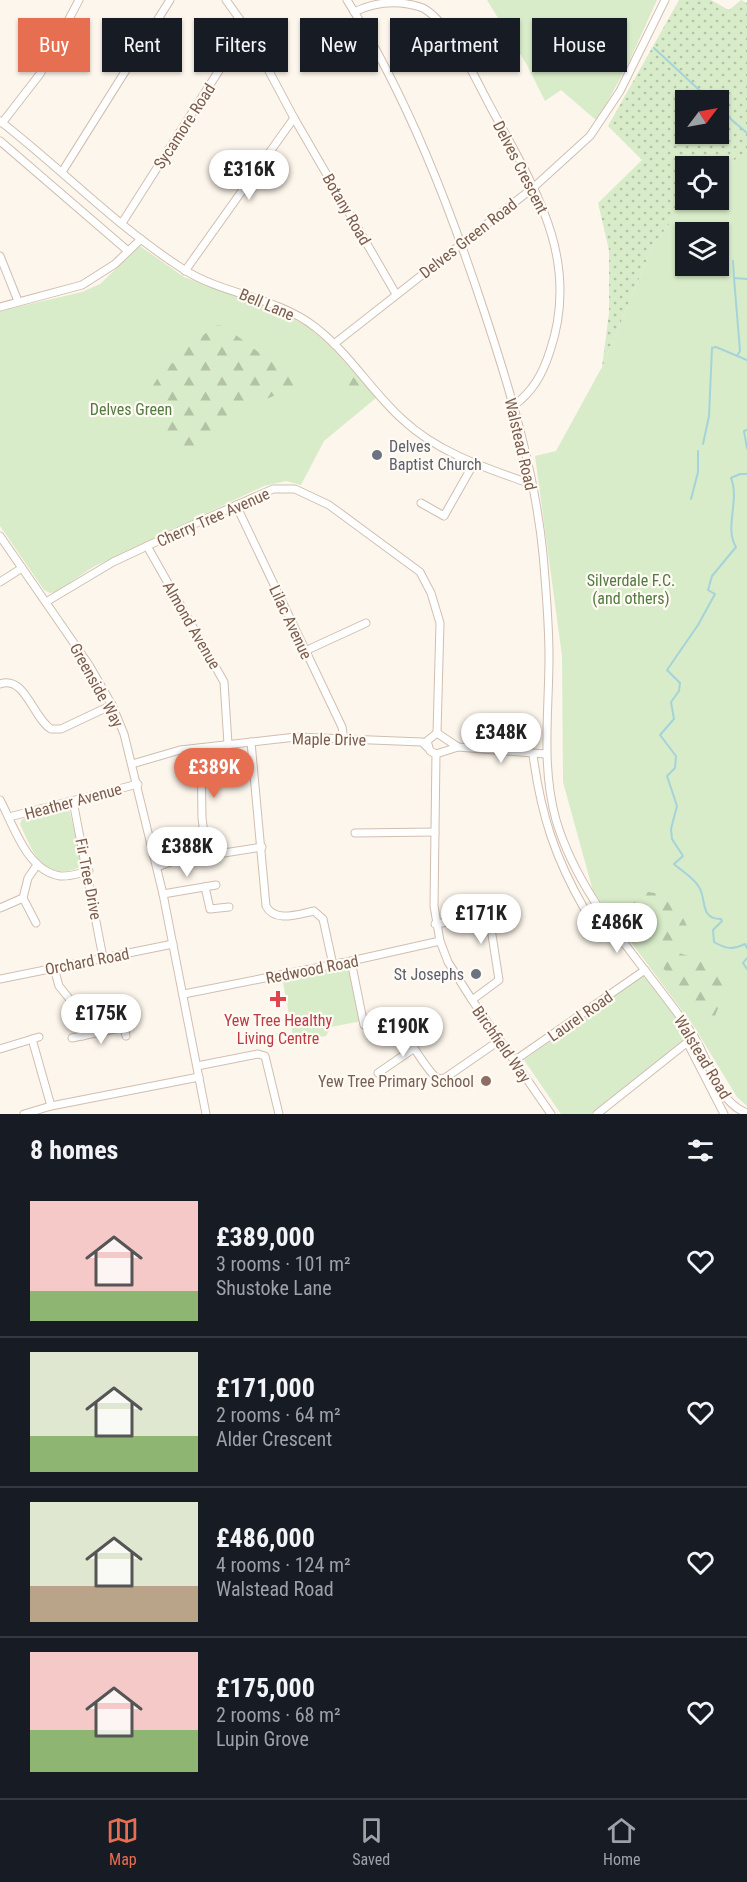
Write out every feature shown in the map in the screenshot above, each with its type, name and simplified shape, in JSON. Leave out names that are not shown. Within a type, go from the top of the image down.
[{"type":"street","points":[[1,122],[40,74],[79,0]]},
{"type":"street","points":[[62,172],[170,0]]},
{"type":"street","name":"Botany Road","points":[[226,0],[239,18]]},
{"type":"street","name":"Walstead Road","points":[[347,0],[399,94],[462,243],[513,406],[543,550],[549,657],[545,754],[558,825],[599,909],[694,1036],[730,1103],[747,1113]]},
{"type":"street","name":"Delves Green Road","points":[[334,344],[566,160],[603,119],[642,51],[665,0]]},
{"type":"street","name":"Delves Crescent","points":[[354,12],[382,1],[406,1],[435,15],[475,78],[534,187],[554,237],[561,292],[554,339],[546,363],[530,394],[513,406]]},
{"type":"street","name":"Sycamore Road","points":[[122,223],[218,72]]},
{"type":"street","name":"Botany Road","points":[[269,72],[396,294]]},
{"type":"street","points":[[184,271],[294,118]]},
{"type":"street","name":"Bell Lane","points":[[1,122],[141,239],[184,271],[288,310],[315,326],[402,419],[440,447],[474,464],[531,484]]},
{"type":"street","points":[[0,141],[128,251]]},
{"type":"street","points":[[0,307],[82,285],[101,275],[141,239]]},
{"type":"street","points":[[0,256],[18,302]]},
{"type":"street","points":[[421,503],[444,516],[474,464]]},
{"type":"street","name":"Cherry Tree Avenue","points":[[46,602],[89,576],[147,546],[236,505],[273,489],[295,489],[329,505],[420,572],[431,593],[440,623],[437,733]]},
{"type":"street","name":"Lilac Avenue","points":[[236,505],[342,727],[344,739]]},
{"type":"street","name":"Greenside Way","points":[[0,536],[46,602],[112,705],[124,734],[163,894],[206,1114]]},
{"type":"street","name":"Almond Avenue","points":[[147,546],[224,682],[228,744]]},
{"type":"street","points":[[0,582],[22,567]]},
{"type":"street","points":[[305,651],[366,623]]},
{"type":"street","points":[[0,684],[7,681],[17,685],[51,729],[61,729],[112,705]]},
{"type":"street","points":[[436,754],[424,745],[429,737],[437,733],[458,747]]},
{"type":"street","name":"Maple Drive","points":[[132,764],[180,750],[296,737],[424,745]]},
{"type":"street","points":[[445,750],[447,741]]},
{"type":"street","points":[[251,742],[266,906],[275,916],[314,911],[319,914],[323,919],[333,965]]},
{"type":"street","points":[[201,747],[202,818],[206,849]]},
{"type":"street","points":[[436,754],[458,747],[533,755],[545,754]]},
{"type":"street","points":[[436,754],[435,924],[440,941]]},
{"type":"street","name":"Walstead Road","points":[[533,755],[542,811],[555,852],[585,910],[590,912],[599,909]]},
{"type":"street","name":"Heather Avenue","points":[[9,817],[138,784]]},
{"type":"street","points":[[0,800],[36,865],[60,876],[89,871]]},
{"type":"street","name":"Fir Tree Drive","points":[[73,801],[89,871],[103,958]]},
{"type":"street","points":[[355,833],[435,832]]},
{"type":"street","points":[[157,867],[206,849],[224,853],[262,847]]},
{"type":"street","points":[[36,865],[28,878],[23,898],[36,923]]},
{"type":"street","points":[[163,894],[216,885]]},
{"type":"street","points":[[205,887],[209,907],[213,910],[230,908]]},
{"type":"street","points":[[0,897],[2,907],[23,898]]},
{"type":"street","points":[[435,924],[483,917],[490,922],[499,980],[472,1000]]},
{"type":"street","name":"Redwood Road","points":[[184,994],[333,965],[440,941]]},
{"type":"street","name":"Birchfield Way","points":[[440,941],[448,962],[472,1000],[551,1114]]},
{"type":"street","name":"Orchard Road","points":[[0,979],[173,944]]},
{"type":"street","points":[[351,961],[364,1025],[378,1033],[394,1030],[402,1034],[438,1079],[445,1078],[500,1040]]},
{"type":"street","points":[[54,968],[59,986],[76,1007],[83,1035]]},
{"type":"street","name":"Laurel Road","points":[[514,1062],[645,970]]},
{"type":"street","points":[[122,1017],[126,1036]]},
{"type":"street","points":[[72,1038],[124,1027]]},
{"type":"street","points":[[597,1114],[694,1036]]},
{"type":"street","points":[[0,1049],[35,1038],[51,1106]]},
{"type":"street","points":[[687,1042],[724,1112],[730,1103]]},
{"type":"street","points":[[378,1072],[413,1049]]},
{"type":"street","points":[[197,1066],[258,1054],[265,1056],[279,1114]]},
{"type":"street","points":[[382,1060],[388,1066]]},
{"type":"street","points":[[24,1114],[51,1106],[199,1077]]},
{"type":"green space","points":[[487,0],[657,0],[627,66],[627,18],[532,18],[532,72],[624,72],[597,121],[561,90],[545,101],[520,54],[520,18],[498,18]]},
{"type":"green space","points":[[679,0],[711,0],[729,10],[741,0],[747,3],[747,151],[729,164],[729,156],[675,156],[675,210],[680,210],[653,245],[602,367],[609,313],[609,250],[598,203],[642,160],[608,126]]},
{"type":"green space","name":"Silverdale F.C. (and others)","points":[[747,151],[747,1106],[737,1097],[695,1028],[593,891],[563,782],[562,656],[535,456],[556,451],[602,367],[653,245],[680,210],[729,210],[729,164]]},
{"type":"green space","name":"Delves Green","points":[[140,246],[184,277],[283,313],[307,326],[329,344],[376,398],[324,441],[301,485],[286,481],[264,486],[93,567],[56,592],[50,593],[44,590],[0,526],[0,311],[82,292],[100,284]]},
{"type":"green space","points":[[217,325],[224,326],[291,377],[294,385],[290,389],[257,403],[197,454],[191,456],[177,448],[163,433],[154,429],[145,414],[146,405],[153,386],[169,364],[179,362],[187,347]]},
{"type":"green space","points":[[346,372],[351,374],[366,393],[351,408],[347,402],[341,376]]},
{"type":"green space","points":[[65,807],[69,809],[82,862],[80,867],[57,871],[41,862],[20,824],[22,819]]},
{"type":"green space","points":[[629,890],[660,894],[672,902],[688,928],[681,943],[660,940],[641,931],[633,924],[624,906],[623,895]]},
{"type":"green space","points":[[669,950],[708,962],[724,978],[722,998],[715,1016],[707,1020],[663,968],[661,961],[664,953]]},
{"type":"green space","points":[[350,966],[361,1021],[331,1027],[326,1036],[294,1041],[282,977]]},
{"type":"green space","points":[[646,974],[690,1035],[591,1114],[561,1114],[524,1060]]},
{"type":"waterway","points":[[654,48],[699,90]]},
{"type":"waterway","points":[[729,117],[747,133]]},
{"type":"waterway","points":[[733,261],[734,278]]},
{"type":"waterway","points":[[737,356],[740,351],[734,278],[747,279]]},
{"type":"waterway","points":[[703,444],[709,416],[712,348],[716,347],[747,360]]},
{"type":"waterway","points":[[747,430],[744,431],[747,448]]},
{"type":"waterway","points":[[691,499],[698,472],[698,451]]},
{"type":"waterway","points":[[747,474],[731,478],[734,495],[731,531],[736,547],[712,576],[708,590],[715,594],[698,625],[667,670],[680,683],[679,691],[671,702],[674,719],[660,735],[676,756],[675,768],[667,776],[677,806],[671,829],[672,839],[683,856],[674,864],[691,877],[699,887],[709,916],[721,919],[722,921],[713,930],[714,942],[729,948],[745,944],[747,948]]},
{"type":"waterway","points":[[747,958],[743,963],[747,969]]},
{"type":"place","name":"Delves Baptist Church","points":[[377,455]]},
{"type":"place","name":"St Josephs","points":[[476,974]]},
{"type":"place","name":"Yew Tree Healthy Living Centre","points":[[278,999]]},
{"type":"place","name":"Yew Tree Primary School","points":[[486,1081]]}]
